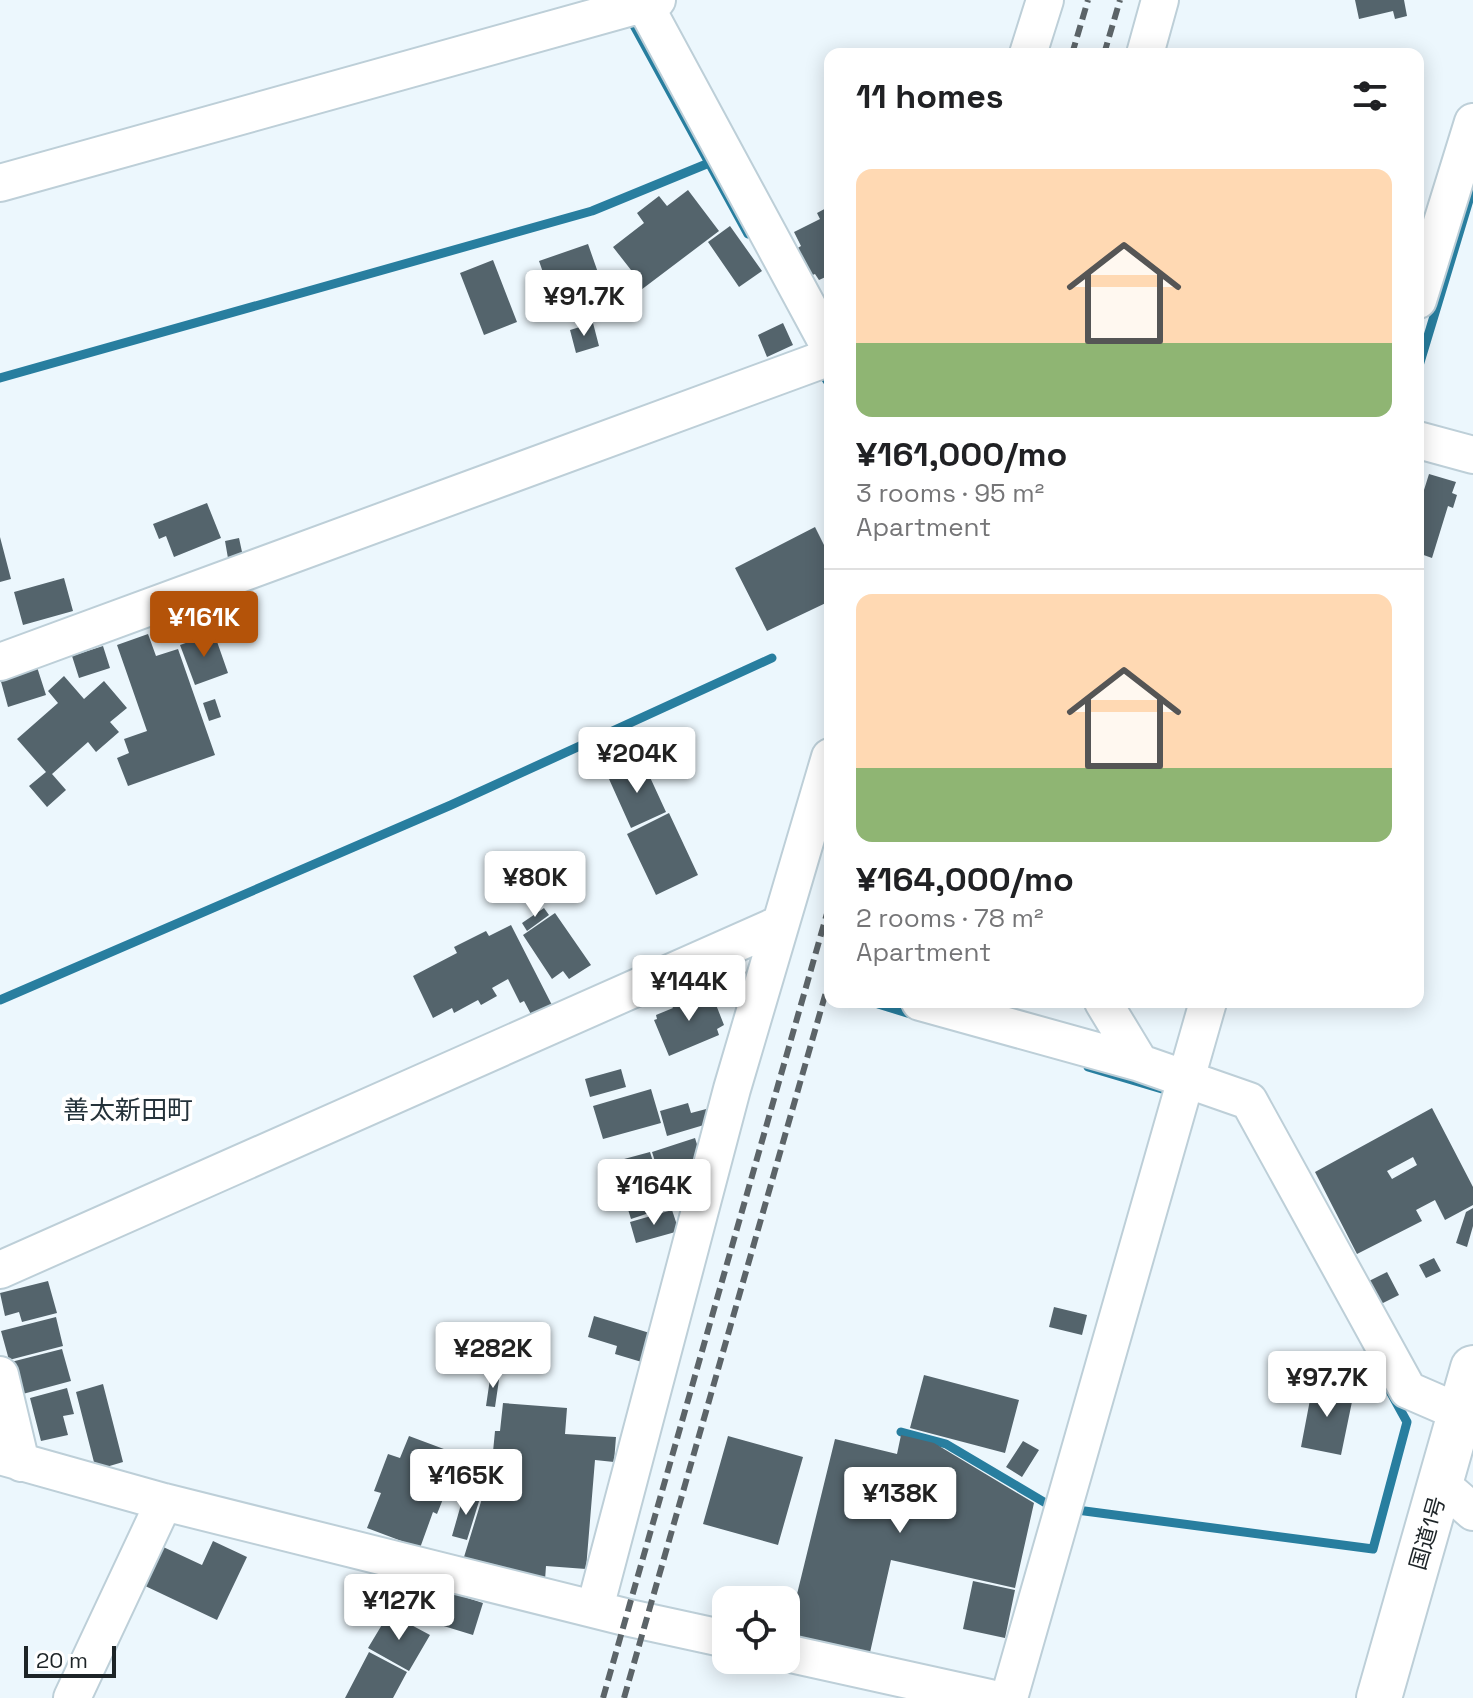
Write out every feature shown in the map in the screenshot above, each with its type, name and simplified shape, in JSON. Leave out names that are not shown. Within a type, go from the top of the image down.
[{"type":"highway","name":"国道1号","points":[[1379,1698],[1457,1498],[1461,1413],[1473,1368]]},
{"type":"street","points":[[1030,48],[1045,0]]},
{"type":"street","points":[[1147,48],[1160,0]]},
{"type":"street","points":[[0,183],[648,1],[824,337]]},
{"type":"street","points":[[1424,281],[1473,122]]},
{"type":"street","points":[[0,662],[824,359]]},
{"type":"street","points":[[1424,442],[1473,455]]},
{"type":"street","points":[[595,1608],[732,1089],[824,777]]},
{"type":"street","points":[[0,1270],[780,924]]},
{"type":"street","points":[[942,1008],[1140,1063],[1249,1101],[1408,1390],[1461,1413]]},
{"type":"street","points":[[1107,1008],[1140,1063]]},
{"type":"street","points":[[1009,1698],[1206,1008]]},
{"type":"street","points":[[0,1375],[11,1460],[164,1502],[712,1636]]},
{"type":"street","points":[[72,1698],[164,1502]]},
{"type":"street","points":[[800,1656],[990,1698]]},
{"type":"building","points":[[1355,0],[1404,0],[1407,16],[1395,19],[1393,11],[1359,19]]},
{"type":"building","points":[[688,190],[719,231],[633,296],[620,279],[631,270],[613,247],[644,223],[637,213],[659,196],[667,206]]},
{"type":"building","points":[[824,209],[824,278],[819,280],[815,274],[810,276],[796,249],[801,246],[794,232],[820,219],[817,213]]},
{"type":"building","points":[[730,226],[762,271],[739,287],[708,242]]},
{"type":"building","points":[[588,244],[602,284],[609,282],[613,291],[595,297],[591,287],[553,301],[539,261]]},
{"type":"building","points":[[493,260],[517,322],[484,335],[460,273]]},
{"type":"building","points":[[593,323],[599,346],[576,353],[570,330]]},
{"type":"building","points":[[783,323],[793,345],[767,357],[758,335]]},
{"type":"building","points":[[1429,474],[1456,482],[1452,493],[1457,495],[1453,508],[1448,506],[1432,558],[1424,555],[1424,490]]},
{"type":"building","points":[[207,503],[221,538],[174,557],[166,536],[159,539],[153,524]]},
{"type":"building","points":[[815,527],[824,545],[824,604],[767,631],[735,568]]},
{"type":"building","points":[[0,537],[11,579],[0,582]]},
{"type":"building","points":[[239,538],[244,561],[229,564],[225,541]]},
{"type":"building","points":[[64,578],[73,611],[23,625],[14,592]]},
{"type":"building","points":[[214,633],[228,673],[195,685],[180,645]]},
{"type":"building","points":[[148,634],[156,656],[178,649],[215,755],[128,786],[117,758],[129,753],[124,739],[147,731],[117,645]]},
{"type":"building","points":[[103,646],[110,668],[79,678],[72,656]]},
{"type":"building","points":[[37,667],[46,695],[8,707],[0,678]]},
{"type":"building","points":[[64,676],[84,699],[104,681],[127,708],[110,722],[119,732],[96,752],[88,742],[52,774],[66,790],[47,807],[29,786],[46,772],[17,739],[58,703],[48,691]]},
{"type":"building","points":[[215,699],[221,717],[209,721],[203,703]]},
{"type":"building","points":[[643,762],[666,812],[631,828],[609,779]]},
{"type":"building","points":[[669,813],[698,875],[656,895],[627,834]]},
{"type":"building","points":[[544,908],[549,915],[527,931],[522,923]]},
{"type":"building","points":[[555,913],[591,965],[569,979],[563,971],[552,979],[523,935]]},
{"type":"building","points":[[511,925],[554,1009],[534,1020],[524,1001],[520,1003],[508,979],[492,988],[497,996],[481,1005],[478,1000],[454,1013],[452,1008],[433,1018],[413,976],[457,953],[454,947],[486,931],[489,936]]},
{"type":"building","points":[[745,971],[752,983],[725,998],[719,987]]},
{"type":"building","points":[[711,992],[724,1025],[717,1029],[719,1035],[669,1056],[654,1020],[657,1019],[656,1015],[673,1008],[670,1003],[691,994],[693,1000]]},
{"type":"building","points":[[621,1069],[626,1087],[590,1097],[585,1079]]},
{"type":"building","points":[[651,1089],[661,1123],[603,1139],[593,1106]]},
{"type":"building","points":[[688,1103],[691,1113],[710,1108],[714,1122],[667,1136],[660,1111]]},
{"type":"building","points":[[1432,1108],[1473,1187],[1473,1205],[1445,1220],[1435,1200],[1416,1210],[1422,1221],[1357,1254],[1315,1172]],"holes":[[[1413,1157],[1417,1165],[1392,1179],[1387,1171]]]},
{"type":"building","points":[[695,1138],[704,1167],[661,1180],[652,1152]]},
{"type":"building","points":[[650,1152],[667,1207],[631,1219],[613,1162]]},
{"type":"building","points":[[1473,1208],[1473,1226],[1467,1247],[1456,1243],[1466,1212]]},
{"type":"building","points":[[672,1210],[679,1231],[636,1243],[630,1222]]},
{"type":"building","points":[[1434,1258],[1441,1271],[1426,1278],[1419,1265]]},
{"type":"building","points":[[1387,1272],[1399,1295],[1377,1306],[1365,1283]]},
{"type":"building","points":[[48,1281],[57,1313],[22,1322],[19,1312],[5,1316],[0,1293]]},
{"type":"building","points":[[1054,1307],[1087,1315],[1082,1335],[1049,1327]]},
{"type":"building","points":[[594,1316],[653,1334],[645,1363],[615,1354],[617,1346],[588,1337]]},
{"type":"building","points":[[56,1317],[63,1346],[9,1360],[1,1331]]},
{"type":"building","points":[[62,1349],[71,1381],[19,1395],[11,1362]]},
{"type":"building","points":[[491,1372],[500,1373],[495,1407],[486,1406]]},
{"type":"building","points":[[924,1375],[1019,1400],[1005,1453],[910,1428]]},
{"type":"building","points":[[103,1384],[123,1462],[96,1470],[76,1392]]},
{"type":"building","points":[[1313,1384],[1354,1392],[1341,1455],[1301,1447]]},
{"type":"building","points":[[67,1388],[74,1414],[63,1416],[68,1435],[41,1441],[30,1398]]},
{"type":"building","points":[[503,1403],[567,1408],[565,1434],[616,1437],[614,1462],[595,1460],[586,1569],[546,1566],[545,1580],[464,1557],[484,1492],[489,1493],[495,1431],[500,1431]]},
{"type":"building","points":[[901,1435],[934,1443],[1034,1503],[1015,1588],[891,1560],[869,1657],[800,1642],[799,1586],[835,1439],[897,1454]]},
{"type":"building","points":[[409,1436],[484,1464],[475,1490],[445,1479],[440,1493],[445,1494],[437,1514],[433,1512],[420,1548],[367,1528],[381,1493],[374,1491],[388,1454],[400,1458]]},
{"type":"building","points":[[728,1436],[803,1457],[778,1545],[703,1524]]},
{"type":"building","points":[[1023,1441],[1039,1450],[1022,1477],[1006,1467]]},
{"type":"building","points":[[464,1494],[480,1498],[467,1540],[452,1536]]},
{"type":"building","points":[[213,1541],[247,1557],[217,1620],[141,1584],[159,1545],[202,1565]]},
{"type":"building","points":[[973,1581],[1015,1590],[1005,1638],[963,1629]]},
{"type":"building","points":[[421,1583],[483,1603],[473,1635],[411,1616]]},
{"type":"building","points":[[389,1613],[430,1635],[409,1671],[368,1648]]},
{"type":"building","points":[[369,1652],[407,1672],[393,1698],[345,1698]]},
{"type":"waterway","points":[[631,20],[748,234]]},
{"type":"waterway","points":[[0,378],[592,211],[709,163]]},
{"type":"waterway","points":[[1424,349],[1473,187]]},
{"type":"waterway","points":[[0,1000],[451,805],[772,658]]},
{"type":"waterway","points":[[891,1008],[917,1016]]},
{"type":"waterway","points":[[1088,1067],[1162,1089]]},
{"type":"waterway","points":[[1079,1503],[1077,1510],[1373,1549],[1407,1422],[1391,1393]]},
{"type":"waterway","points":[[901,1432],[946,1444],[1049,1505]]},
{"type":"railway","points":[[1074,48],[1088,0]]},
{"type":"railway","points":[[1106,48],[1120,0]]},
{"type":"railway","points":[[603,1698],[824,924]]},
{"type":"railway","points":[[624,1698],[824,999]]},
{"type":"district","name":"善太新田町","points":[[128,1110]]}]
